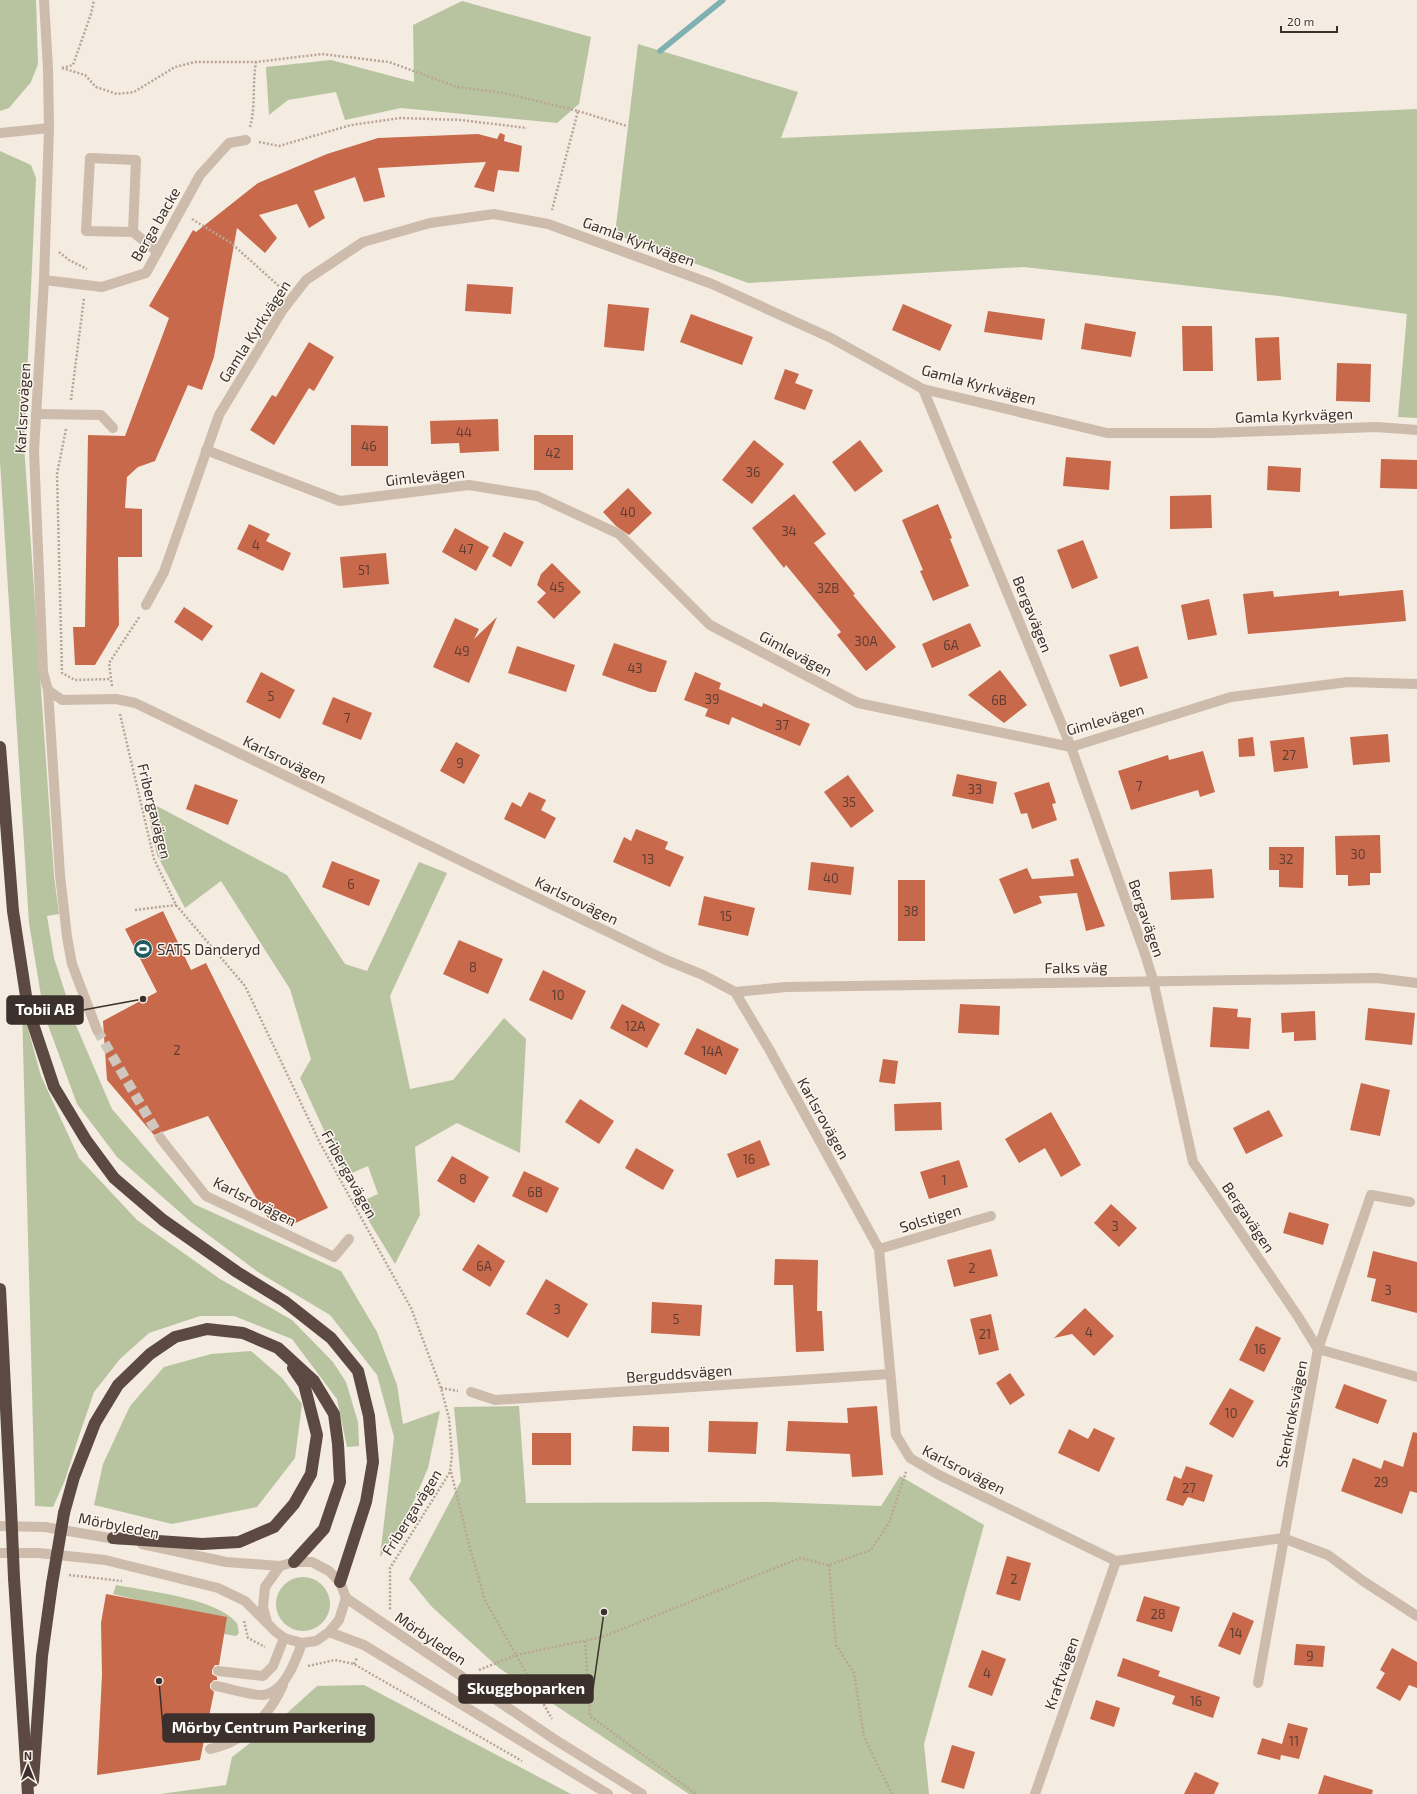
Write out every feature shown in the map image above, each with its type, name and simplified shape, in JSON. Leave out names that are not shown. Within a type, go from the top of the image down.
[{"type":"highway","points":[[0,747],[13,911],[28,1008],[54,1086],[86,1140],[114,1178],[163,1220],[237,1272],[284,1301],[331,1338],[358,1371],[369,1416],[373,1462],[366,1502],[340,1582]]},
{"type":"highway","points":[[0,1289],[14,1578],[28,1794]]},
{"type":"highway","points":[[32,1794],[42,1656],[64,1513],[74,1477],[96,1423],[118,1385],[150,1354],[175,1337],[207,1329],[243,1333],[278,1348],[314,1381],[334,1414],[338,1444],[340,1482],[324,1529],[294,1562]]},
{"type":"highway","points":[[113,1538],[202,1544],[238,1542],[274,1527],[294,1504],[311,1474],[317,1435],[304,1384],[278,1348]]},
{"type":"street","name":"Karlsrovägen","points":[[44,0],[48,69],[49,128],[44,280],[34,451],[43,672],[48,690],[60,875],[67,937],[72,964],[97,1030]]},
{"type":"street","points":[[0,133],[49,128]]},
{"type":"street","name":"Berga backe","points":[[44,280],[102,287],[146,273],[200,175],[229,143],[246,140]]},
{"type":"street","points":[[133,232],[136,160],[90,158],[86,231],[133,232],[158,252]]},
{"type":"street","name":"Gamla Kyrkvägen","points":[[146,605],[164,572],[219,415],[282,311],[306,280],[363,242],[430,223],[494,214],[548,224],[712,284],[831,338],[923,388],[1107,433],[1212,433],[1376,427],[1417,430]]},
{"type":"street","name":"Bergavägen","points":[[923,388],[1071,747],[1153,980],[1193,1162],[1297,1315],[1318,1349]]},
{"type":"street","points":[[36,414],[101,415],[113,428]]},
{"type":"street","name":"Gimlevägen","points":[[206,450],[340,501],[469,485],[537,496],[620,534],[710,625],[858,703],[1071,747],[1231,697],[1348,682],[1417,684]]},
{"type":"street","name":"Karlsrovägen","points":[[48,690],[62,700],[116,699],[135,703],[666,960],[703,975],[735,992],[769,1049],[878,1249],[896,1435],[910,1458],[939,1475],[1116,1561]]},
{"type":"street","name":"Falks väg","points":[[735,992],[786,987],[1153,980],[1377,978],[1417,983]]},
{"type":"street","name":"Karlsrovägen","points":[[161,1139],[206,1196],[334,1257],[349,1239]]},
{"type":"street","name":"Stenkroksvägen","points":[[1258,1683],[1318,1349],[1371,1195],[1410,1202]]},
{"type":"street","name":"Solstigen","points":[[878,1249],[990,1216]]},
{"type":"street","points":[[1318,1349],[1417,1376]]},
{"type":"street","name":"Berguddsvägen","points":[[471,1392],[495,1400],[890,1374]]},
{"type":"street","name":"Mörbyleden","points":[[0,1526],[45,1527],[113,1538],[226,1562],[280,1566]]},
{"type":"street","points":[[1116,1561],[1283,1538],[1328,1555],[1363,1581],[1417,1616]]},
{"type":"street","points":[[0,1553],[40,1553],[105,1560],[218,1588],[245,1601],[275,1631],[284,1638],[302,1643],[316,1641],[329,1632],[339,1620],[346,1598],[340,1582],[328,1571],[312,1562],[294,1562],[280,1566],[265,1587],[263,1606],[267,1622]]},
{"type":"street","name":"Kraftvägen","points":[[1035,1794],[1116,1561]]},
{"type":"street","name":"Mörbyleden","points":[[346,1598],[554,1739],[642,1794]]},
{"type":"street","points":[[329,1632],[364,1645],[608,1794]]},
{"type":"street","points":[[218,1671],[263,1676],[273,1666],[284,1638]]},
{"type":"street","points":[[210,1749],[232,1742],[256,1725],[277,1699],[302,1643]]},
{"type":"street","points":[[216,1686],[263,1695],[276,1690],[285,1680]]},
{"type":"path","points":[[48,69],[73,66],[91,14],[94,0]]},
{"type":"path","points":[[62,68],[85,75],[96,87],[117,94],[134,92],[175,67],[195,62],[256,62],[322,54],[389,62],[457,87],[504,93],[578,111],[627,126]]},
{"type":"path","points":[[256,62],[253,79],[253,116],[246,140],[279,146],[352,125],[401,118],[461,120],[527,128]]},
{"type":"path","points":[[61,76],[62,68]]},
{"type":"path","points":[[548,224],[578,111]]},
{"type":"path","points":[[180,211],[232,243],[260,271],[292,298]]},
{"type":"path","points":[[53,248],[88,270],[68,415],[57,474],[62,673],[75,680],[110,678]]},
{"type":"path","points":[[116,699],[110,678],[109,663],[146,605]]},
{"type":"path","name":"Fribergavägen","points":[[116,699],[154,859],[176,905],[245,986],[320,1143],[411,1308],[441,1388],[449,1418],[452,1455],[450,1472],[390,1568],[390,1611],[381,1622]]},
{"type":"path","points":[[135,910],[176,905]]},
{"type":"path","points":[[477,1671],[516,1655],[602,1637],[800,1558],[830,1565],[871,1550],[889,1524],[910,1458]]},
{"type":"path","points":[[450,1472],[485,1600],[554,1723],[554,1739]]},
{"type":"path","points":[[830,1565],[836,1645],[854,1673],[864,1737],[892,1794]]},
{"type":"path","points":[[585,1641],[590,1716],[696,1794]]},
{"type":"path","points":[[354,1664],[364,1645]]},
{"type":"green space","points":[[0,0],[36,0],[38,64],[31,82],[9,108],[0,111]]},
{"type":"green space","points":[[462,1],[591,37],[579,104],[557,123],[401,108],[345,120],[336,92],[288,100],[269,115],[266,67],[331,60],[414,82],[413,25]]},
{"type":"green space","points":[[638,44],[798,92],[781,138],[1417,109],[1417,418],[1398,417],[1407,314],[1279,296],[1024,267],[748,283],[615,234]]},
{"type":"green space","points":[[0,151],[31,165],[36,178],[24,445],[54,876],[59,914],[47,916],[54,958],[75,1023],[112,1109],[194,1204],[341,1271],[377,1332],[397,1385],[403,1424],[440,1411],[428,1468],[402,1529],[380,1557],[394,1437],[377,1375],[330,1315],[258,1272],[191,1222],[117,1157],[77,1104],[44,1014],[29,923],[0,461]]},
{"type":"green space","points":[[146,803],[153,804],[287,875],[345,964],[367,971],[419,862],[447,873],[390,996],[410,1089],[453,1080],[504,1018],[526,1039],[520,1153],[457,1123],[415,1147],[420,1215],[395,1264],[358,1203],[378,1194],[368,1166],[345,1176],[300,1078],[311,1059],[290,989],[221,881],[185,908],[157,855]]},
{"type":"green space","points":[[22,1007],[41,1076],[79,1158],[137,1220],[220,1279],[292,1320],[333,1362],[346,1382],[358,1422],[359,1446],[347,1447],[337,1399],[292,1339],[234,1316],[200,1316],[149,1333],[120,1359],[94,1392],[65,1480],[53,1507],[35,1506]]},
{"type":"green space","points":[[251,1351],[282,1378],[302,1404],[295,1458],[257,1507],[172,1524],[94,1505],[103,1464],[130,1406],[164,1367],[211,1354]]},
{"type":"green space","points":[[519,1406],[526,1503],[771,1502],[881,1506],[900,1476],[984,1525],[924,1744],[929,1794],[689,1794],[499,1668],[432,1607],[409,1579],[461,1481],[454,1407]]},
{"type":"green space","points":[[298,1577],[308,1577],[318,1581],[326,1589],[330,1599],[330,1609],[326,1619],[318,1627],[308,1631],[298,1631],[288,1627],[280,1619],[276,1609],[276,1599],[280,1589],[288,1581]]},
{"type":"green space","points":[[116,1585],[180,1597],[213,1607],[226,1614],[236,1622],[239,1633],[236,1636],[224,1634],[186,1612],[113,1594]]},
{"type":"green space","points":[[364,1685],[571,1794],[160,1794],[226,1785],[232,1757],[275,1724],[317,1686]]},
{"type":"building","points":[[500,133],[505,135],[504,141],[522,146],[519,172],[498,170],[494,192],[474,187],[486,162],[378,168],[385,197],[364,202],[355,177],[314,191],[325,218],[309,228],[297,204],[259,215],[277,238],[265,253],[237,228],[214,357],[202,390],[188,385],[155,461],[138,467],[127,477],[125,508],[142,509],[142,557],[118,557],[119,625],[95,665],[75,665],[73,627],[85,627],[88,435],[125,436],[169,318],[149,306],[193,230],[196,232],[258,183],[327,154],[378,138],[478,134],[497,139]]},
{"type":"building","points":[[467,284],[513,287],[511,314],[465,311]]},
{"type":"building","points":[[608,304],[649,308],[644,351],[604,347]]},
{"type":"building","points":[[903,304],[952,325],[940,351],[892,330]]},
{"type":"building","points":[[988,311],[1045,319],[1042,340],[984,332]]},
{"type":"building","points":[[691,314],[753,337],[742,365],[680,342]]},
{"type":"building","points":[[1085,323],[1136,332],[1131,357],[1081,349]]},
{"type":"building","points":[[1182,326],[1212,326],[1213,371],[1183,371]]},
{"type":"building","points":[[1279,337],[1281,380],[1257,381],[1255,338]]},
{"type":"building","points":[[309,342],[334,357],[314,391],[309,388],[274,445],[250,430],[272,395],[276,397]]},
{"type":"building","points":[[1337,363],[1371,364],[1370,402],[1336,401]]},
{"type":"building","points":[[785,369],[799,374],[795,383],[813,390],[805,410],[774,399]]},
{"type":"building","points":[[498,419],[499,451],[460,453],[459,443],[431,444],[430,421]]},
{"type":"building","points":[[351,425],[388,426],[388,466],[351,466]]},
{"type":"building","points":[[534,435],[573,435],[573,470],[534,470]]},
{"type":"building","points":[[754,440],[784,464],[752,504],[722,480]]},
{"type":"building","points":[[860,440],[883,471],[855,492],[832,462]]},
{"type":"building","points":[[1066,457],[1111,461],[1109,490],[1063,486]]},
{"type":"building","points":[[1381,459],[1417,460],[1417,489],[1380,488]]},
{"type":"building","points":[[1268,466],[1301,468],[1300,492],[1267,490]]},
{"type":"building","points":[[628,488],[652,513],[629,535],[616,526],[603,512]]},
{"type":"building","points":[[794,494],[826,534],[814,543],[855,594],[853,595],[896,647],[866,671],[837,635],[841,632],[786,565],[784,568],[752,528]]},
{"type":"building","points":[[1211,495],[1212,528],[1170,529],[1170,496]]},
{"type":"building","points":[[938,504],[969,586],[933,601],[920,571],[923,570],[902,520]]},
{"type":"building","points":[[249,524],[270,534],[266,541],[291,553],[283,571],[237,549]]},
{"type":"building","points":[[455,528],[489,547],[476,571],[442,552]]},
{"type":"building","points":[[504,532],[524,542],[511,567],[492,556]]},
{"type":"building","points":[[1083,540],[1098,578],[1072,589],[1057,550]]},
{"type":"building","points":[[386,553],[389,584],[343,588],[340,557]]},
{"type":"building","points":[[552,563],[581,592],[554,619],[537,602],[546,593],[537,585],[541,574]]},
{"type":"building","points":[[1403,590],[1406,621],[1248,634],[1243,594],[1273,591],[1274,597],[1339,591],[1339,596]]},
{"type":"building","points":[[1209,599],[1217,635],[1188,640],[1181,605]]},
{"type":"building","points":[[184,607],[213,626],[202,641],[174,622]]},
{"type":"building","points":[[497,617],[469,683],[433,667],[455,618],[479,629],[474,639]]},
{"type":"building","points":[[970,623],[981,646],[932,668],[922,644]]},
{"type":"building","points":[[614,643],[667,661],[656,692],[650,692],[602,675]]},
{"type":"building","points":[[517,646],[575,665],[566,692],[508,673]]},
{"type":"building","points":[[1138,646],[1148,678],[1120,687],[1109,655]]},
{"type":"building","points":[[1000,670],[1027,705],[1004,723],[968,695]]},
{"type":"building","points":[[261,672],[295,690],[280,719],[246,702]]},
{"type":"building","points":[[695,672],[721,683],[719,689],[762,707],[763,703],[810,724],[800,746],[732,717],[729,725],[705,716],[708,709],[684,700]]},
{"type":"building","points":[[333,697],[372,713],[361,740],[322,724]]},
{"type":"building","points":[[1388,734],[1390,762],[1353,765],[1350,737]]},
{"type":"building","points":[[1253,737],[1255,756],[1239,757],[1238,739]]},
{"type":"building","points":[[1304,737],[1308,768],[1274,772],[1270,741]]},
{"type":"building","points":[[456,742],[480,755],[464,784],[440,771]]},
{"type":"building","points":[[1203,751],[1215,792],[1200,797],[1198,790],[1131,810],[1118,771],[1168,755],[1169,760]]},
{"type":"building","points":[[957,774],[997,782],[993,804],[952,796]]},
{"type":"building","points":[[848,775],[874,811],[851,828],[824,792]]},
{"type":"building","points":[[1049,782],[1056,803],[1052,804],[1057,820],[1032,829],[1027,813],[1021,814],[1014,793]]},
{"type":"building","points":[[195,784],[238,800],[228,825],[186,809]]},
{"type":"building","points":[[529,792],[546,800],[541,810],[556,818],[545,839],[504,819],[512,802],[521,807]]},
{"type":"building","points":[[636,829],[668,842],[665,849],[684,857],[670,887],[613,862],[624,837],[631,841]]},
{"type":"building","points":[[1380,835],[1381,873],[1370,873],[1370,885],[1348,886],[1348,875],[1336,875],[1335,836]]},
{"type":"building","points":[[1269,847],[1304,847],[1303,888],[1279,887],[1279,870],[1269,870]]},
{"type":"building","points":[[1078,858],[1105,926],[1086,931],[1077,893],[1039,896],[1042,903],[1014,914],[999,879],[1027,868],[1032,879],[1074,876],[1070,860]]},
{"type":"building","points":[[332,861],[380,880],[369,906],[322,887]]},
{"type":"building","points":[[811,862],[854,867],[851,895],[808,890]]},
{"type":"building","points":[[1212,869],[1214,898],[1171,900],[1169,872]]},
{"type":"building","points":[[898,880],[925,880],[925,941],[898,941]]},
{"type":"building","points":[[704,896],[755,908],[748,936],[698,925]]},
{"type":"building","points":[[163,911],[191,970],[206,963],[328,1208],[289,1226],[284,1216],[272,1220],[268,1218],[208,1116],[154,1135],[107,1080],[103,1021],[157,992],[125,929]]},
{"type":"building","points":[[459,940],[503,959],[488,994],[443,974]]},
{"type":"building","points":[[543,970],[586,991],[572,1020],[529,1000]]},
{"type":"building","points":[[622,1004],[660,1024],[647,1048],[610,1028]]},
{"type":"building","points":[[960,1004],[1000,1006],[999,1035],[958,1033]]},
{"type":"building","points":[[1213,1007],[1238,1009],[1237,1017],[1251,1018],[1249,1049],[1210,1047]]},
{"type":"building","points":[[1368,1008],[1415,1013],[1412,1045],[1365,1040]]},
{"type":"building","points":[[1315,1011],[1316,1040],[1294,1041],[1294,1032],[1282,1033],[1281,1013]]},
{"type":"building","points":[[697,1028],[739,1049],[726,1075],[684,1054]]},
{"type":"building","points":[[883,1059],[898,1061],[895,1084],[879,1082]]},
{"type":"building","points":[[1361,1083],[1390,1090],[1380,1136],[1350,1130]]},
{"type":"building","points":[[580,1099],[614,1121],[599,1144],[565,1122]]},
{"type":"building","points":[[941,1102],[942,1130],[895,1131],[894,1104]]},
{"type":"building","points":[[1269,1110],[1283,1136],[1246,1154],[1233,1128]]},
{"type":"building","points":[[1051,1112],[1081,1165],[1061,1177],[1045,1148],[1019,1163],[1005,1139]]},
{"type":"building","points":[[760,1140],[770,1165],[737,1178],[727,1154]]},
{"type":"building","points":[[636,1148],[674,1170],[663,1190],[625,1168]]},
{"type":"building","points":[[452,1156],[489,1177],[474,1203],[437,1181]]},
{"type":"building","points":[[959,1160],[968,1187],[929,1199],[920,1172]]},
{"type":"building","points":[[524,1171],[559,1188],[547,1213],[512,1196]]},
{"type":"building","points":[[1111,1204],[1137,1228],[1119,1247],[1094,1223]]},
{"type":"building","points":[[1289,1212],[1329,1224],[1323,1245],[1283,1233]]},
{"type":"building","points":[[478,1244],[505,1261],[490,1287],[462,1270]]},
{"type":"building","points":[[991,1249],[998,1276],[954,1287],[947,1260]]},
{"type":"building","points":[[1373,1251],[1417,1262],[1417,1313],[1371,1301],[1376,1279],[1367,1277]]},
{"type":"building","points":[[775,1259],[818,1260],[817,1311],[822,1311],[824,1351],[796,1352],[793,1285],[774,1285]]},
{"type":"building","points":[[546,1279],[588,1304],[568,1338],[526,1314]]},
{"type":"building","points":[[652,1302],[702,1305],[700,1336],[651,1333]]},
{"type":"building","points":[[1085,1308],[1114,1336],[1094,1356],[1072,1334],[1054,1338]]},
{"type":"building","points":[[991,1314],[999,1350],[979,1355],[970,1319]]},
{"type":"building","points":[[1256,1326],[1281,1338],[1264,1372],[1239,1360]]},
{"type":"building","points":[[1010,1373],[1025,1395],[1010,1405],[996,1383]]},
{"type":"building","points":[[1344,1384],[1387,1400],[1378,1424],[1335,1408]]},
{"type":"building","points":[[1230,1388],[1254,1401],[1233,1438],[1209,1424]]},
{"type":"building","points":[[877,1406],[883,1475],[852,1477],[850,1454],[786,1451],[788,1421],[848,1423],[847,1408]]},
{"type":"building","points":[[709,1421],[758,1422],[756,1454],[708,1452]]},
{"type":"building","points":[[633,1426],[669,1427],[669,1452],[632,1451]]},
{"type":"building","points":[[1094,1428],[1115,1438],[1099,1472],[1058,1453],[1069,1429],[1088,1439]]},
{"type":"building","points":[[1413,1432],[1417,1433],[1417,1493],[1410,1491],[1402,1514],[1341,1491],[1353,1458],[1381,1469],[1384,1460],[1403,1467]]},
{"type":"building","points":[[532,1433],[571,1433],[571,1465],[532,1465]]},
{"type":"building","points":[[1186,1466],[1213,1475],[1204,1502],[1188,1497],[1183,1506],[1166,1500],[1174,1476],[1181,1479]]},
{"type":"building","points":[[1007,1556],[1031,1563],[1020,1601],[996,1594]]},
{"type":"building","points":[[106,1594],[227,1617],[219,1665],[215,1665],[212,1670],[212,1674],[217,1677],[217,1680],[214,1680],[210,1684],[210,1688],[214,1692],[200,1760],[97,1775],[102,1675],[101,1623]]},
{"type":"building","points":[[1144,1596],[1180,1607],[1172,1632],[1136,1621]]},
{"type":"building","points":[[1233,1612],[1254,1621],[1240,1655],[1218,1646]]},
{"type":"building","points":[[1296,1644],[1325,1646],[1323,1667],[1294,1665]]},
{"type":"building","points":[[1392,1648],[1417,1662],[1417,1688],[1409,1685],[1400,1701],[1376,1688],[1385,1673],[1380,1670]]},
{"type":"building","points":[[982,1650],[1006,1659],[992,1696],[968,1687]]},
{"type":"building","points":[[1123,1658],[1160,1671],[1158,1676],[1220,1697],[1213,1718],[1172,1704],[1175,1696],[1117,1676]]},
{"type":"building","points":[[1096,1700],[1120,1708],[1114,1727],[1090,1719]]},
{"type":"building","points":[[1288,1723],[1308,1728],[1299,1759],[1281,1755],[1280,1760],[1257,1754],[1262,1738],[1282,1744]]},
{"type":"building","points":[[952,1745],[975,1752],[964,1789],[941,1782]]},
{"type":"building","points":[[1195,1772],[1219,1783],[1214,1794],[1184,1794]]},
{"type":"building","points":[[1324,1775],[1373,1790],[1372,1794],[1318,1794]]},
{"type":"waterway","points":[[660,51],[723,0]]},
{"type":"tunnel","points":[[97,1030],[161,1139]]},
{"type":"place","name":"SATS Danderyd","points":[[143,949]]},
{"type":"place","name":"Tobii AB","points":[[143,999]]},
{"type":"place","name":"Skuggboparken","points":[[604,1612]]},
{"type":"place","name":"Mörby Centrum Parkering","points":[[159,1681]]}]
